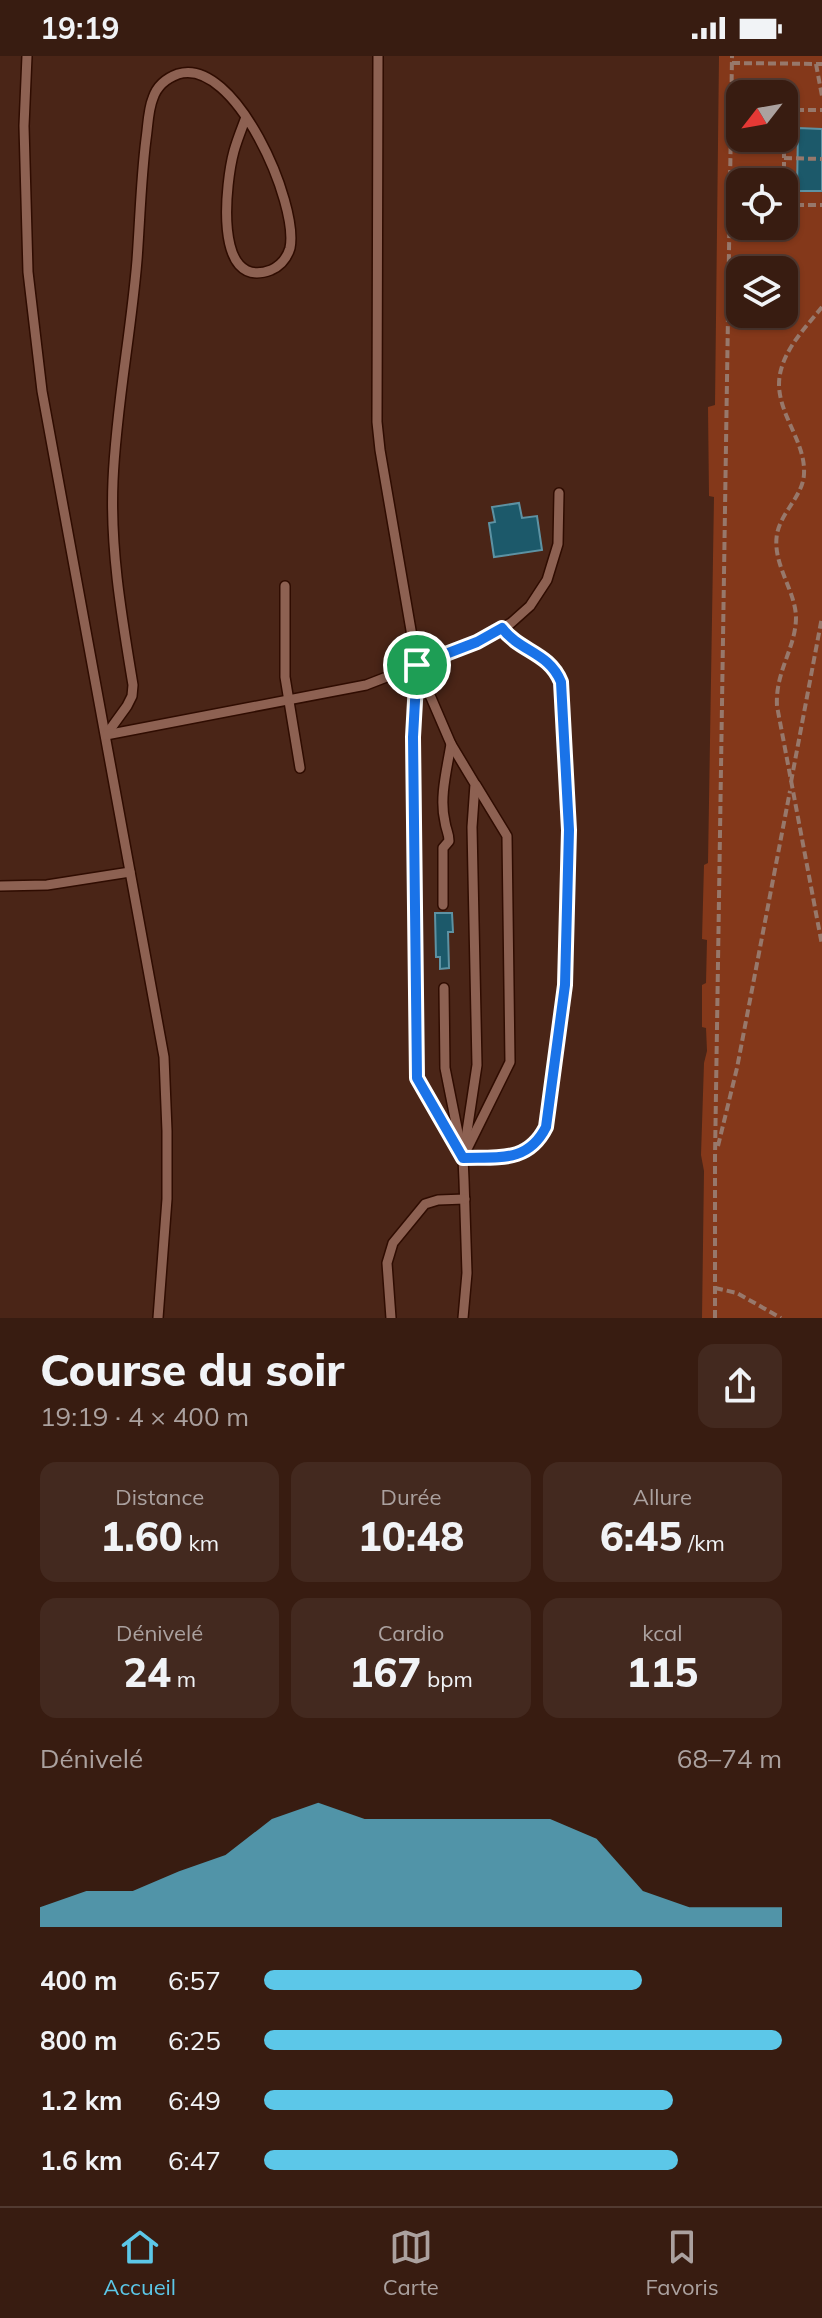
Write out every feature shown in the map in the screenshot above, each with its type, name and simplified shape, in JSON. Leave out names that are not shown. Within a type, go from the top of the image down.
[{"type":"lane","points":[[27,56],[24,126],[28,272],[42,391],[164,1057],[167,1199],[158,1318]]},
{"type":"lane","points":[[378,56],[377,422],[417,665],[413,737],[417,1078],[463,1158]]},
{"type":"lane","points":[[106,735],[132,696],[115,559],[113,482],[152,98],[159,86],[183,72],[209,75],[238,101],[264,143],[281,189],[290,233],[286,258],[277,267],[257,272],[240,266],[229,246],[226,232],[229,176],[246,117]]},
{"type":"lane","points":[[106,735],[366,685],[477,642],[502,628],[530,606],[547,580],[558,544],[559,493]]},
{"type":"lane","points":[[285,586],[287,701],[300,768]]},
{"type":"lane","points":[[463,1158],[521,1154],[541,1138],[546,1127],[565,985],[569,830],[561,682],[549,661],[509,638],[502,628]]},
{"type":"lane","points":[[417,665],[451,744],[507,836],[510,1062],[463,1158]]},
{"type":"lane","points":[[443,905],[443,848],[449,841],[445,824],[444,783],[451,744]]},
{"type":"lane","points":[[463,1158],[477,1065],[472,827],[475,784]]},
{"type":"lane","points":[[0,886],[47,885],[130,872]]},
{"type":"lane","points":[[444,988],[445,1068],[463,1158],[467,1273],[463,1318]]},
{"type":"lane","points":[[391,1318],[387,1263],[393,1243],[425,1204],[465,1199]]},
{"type":"path","points":[[731,168],[732,56]]},
{"type":"path","points":[[732,63],[819,64],[822,96]]},
{"type":"path","points":[[798,110],[822,110]]},
{"type":"path","points":[[784,152],[784,168]]},
{"type":"path","points":[[784,158],[822,159]]},
{"type":"path","points":[[798,205],[822,205]]},
{"type":"path","points":[[715,1318],[729,240]]},
{"type":"path","points":[[822,307],[786,356],[778,385],[804,463],[804,483],[780,524],[776,542],[796,612],[794,632],[780,670],[776,693],[822,945]]},
{"type":"path","points":[[715,1157],[737,1068],[822,617]]},
{"type":"path","points":[[715,1288],[737,1293],[781,1318]]},
{"type":"shaded area","points":[[719,56],[822,56],[822,1318],[702,1318],[704,1171],[701,1155],[707,1051],[706,1028],[702,1027],[702,985],[706,983],[707,940],[702,939],[704,865],[708,863],[714,497],[709,496],[708,407],[715,405]]},
{"type":"building","points":[[798,128],[822,129],[822,191],[798,191]]},
{"type":"building","points":[[519,503],[522,518],[537,516],[542,550],[494,557],[489,523],[495,522],[492,507]]},
{"type":"building","points":[[435,913],[452,913],[453,932],[448,932],[449,968],[440,969],[440,957],[436,957]]},
{"type":"route","points":[[502,628],[509,638],[549,661],[561,682],[569,830],[565,985],[546,1127],[532,1147],[509,1157],[463,1158],[417,1078],[413,737],[417,665],[477,642],[502,628]]}]
